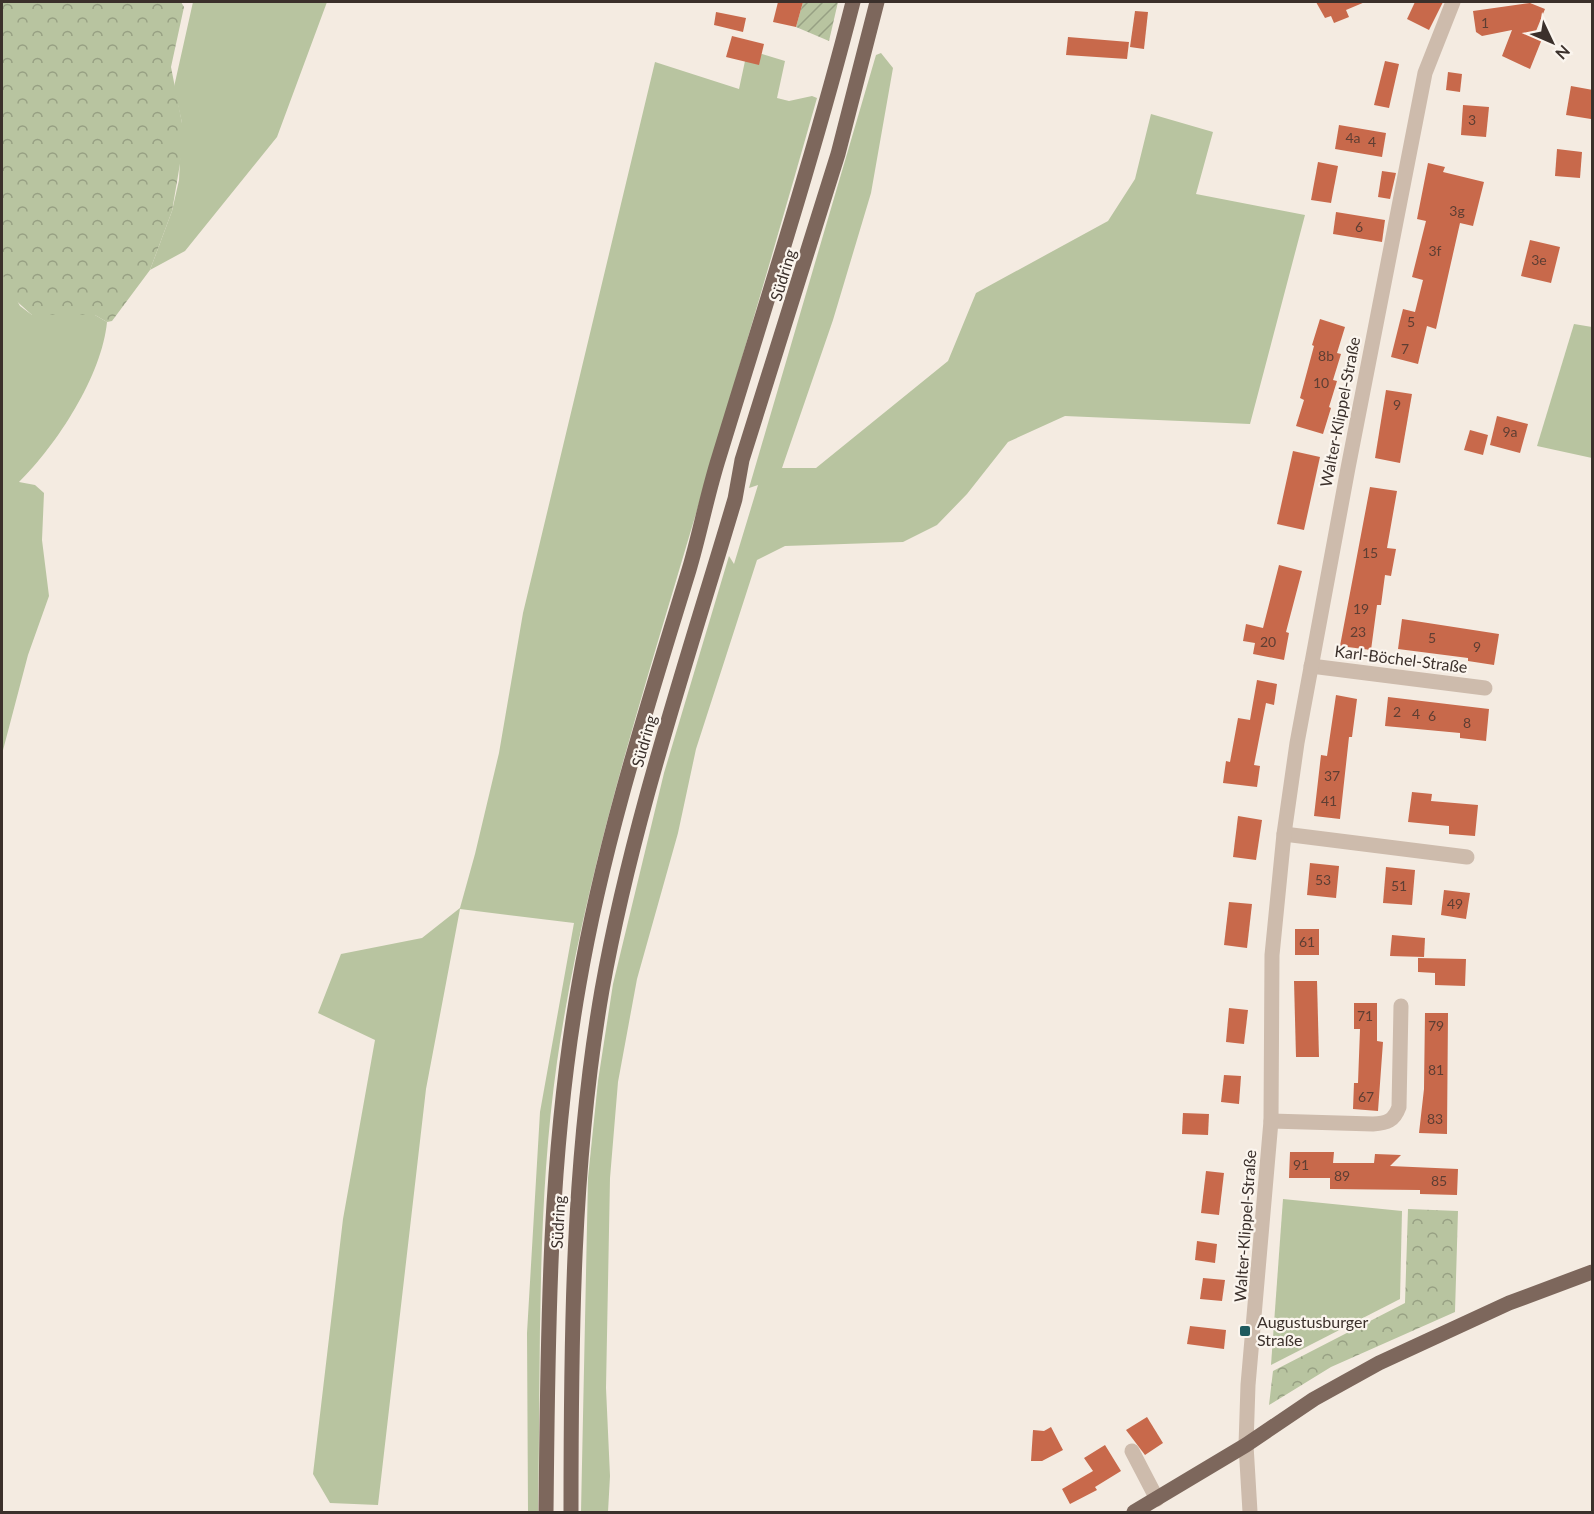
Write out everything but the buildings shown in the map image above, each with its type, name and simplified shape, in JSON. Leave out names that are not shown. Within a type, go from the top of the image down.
[{"type":"main road","name":"Südring","points":[[546,1512],[551,1236],[556,1152],[579,985],[613,830],[708,504],[717,464],[812,157],[853,2]]},
{"type":"main road","name":"Südring","points":[[571,1512],[576,1202],[594,1041],[618,910],[637,832],[735,499],[742,460],[838,154],[877,2]]},
{"type":"main road","points":[[1134,1512],[1246,1445],[1314,1399],[1379,1363],[1509,1303],[1593,1272]]},
{"type":"street","name":"Walter-Klippel-Straße","points":[[1250,1512],[1246,1445],[1248,1385],[1271,1121],[1272,955],[1284,834],[1311,666],[1425,73],[1453,2]]},
{"type":"street","name":"Karl-Böchel-Straße","points":[[1311,666],[1485,688]]},
{"type":"street","points":[[1284,834],[1467,857]]},
{"type":"street","points":[[1271,1121],[1373,1124],[1388,1122],[1396,1116],[1400,1107],[1401,1006]]},
{"type":"street","points":[[1132,1451],[1157,1500]]},
{"type":"green space","points":[[2,2],[181,2],[184,7],[171,67],[182,123],[182,152],[172,211],[150,270],[112,321],[107,322],[95,315],[32,315],[12,297],[2,273]]},
{"type":"green space","points":[[193,2],[327,2],[277,137],[185,251],[150,270],[172,211],[179,180],[182,123],[174,87]]},
{"type":"green space","points":[[803,2],[838,2],[829,41],[796,27]]},
{"type":"green space","points":[[881,53],[893,68],[871,193],[833,320],[782,468],[816,468],[948,361],[976,293],[1108,221],[1135,179],[1151,114],[1213,132],[1196,194],[1305,215],[1250,424],[1065,416],[1008,442],[967,494],[937,525],[903,542],[785,546],[757,560],[696,749],[678,833],[637,979],[618,1082],[610,1178],[606,1388],[610,1476],[608,1512],[581,1512],[588,1178],[598,1081],[613,984],[664,773],[729,556],[734,564],[758,485],[749,488],[876,55]]},
{"type":"green space","points":[[762,54],[785,61],[777,98],[789,101],[812,96],[817,98],[625,755],[579,938],[557,1062],[546,1174],[541,1287],[538,1512],[528,1512],[527,1333],[540,1112],[574,923],[460,909],[426,1089],[378,1505],[330,1503],[313,1474],[343,1219],[375,1040],[318,1013],[341,954],[422,938],[460,908],[499,753],[523,613],[655,62],[739,89],[745,61]]},
{"type":"green space","points":[[2,273],[20,306],[32,315],[95,315],[107,322],[96,364],[75,408],[48,449],[19,482],[35,485],[44,493],[42,540],[49,596],[28,655],[2,754]]},
{"type":"green space","points":[[1574,324],[1592,327],[1592,458],[1537,446]]},
{"type":"green space","points":[[1283,1199],[1402,1211],[1400,1299],[1271,1365]]},
{"type":"green space","points":[[1408,1209],[1458,1211],[1455,1312],[1331,1367],[1269,1405],[1273,1371],[1405,1303]]},
{"type":"place","name":"Augustusburger Straße","points":[[1245,1331]]}]
